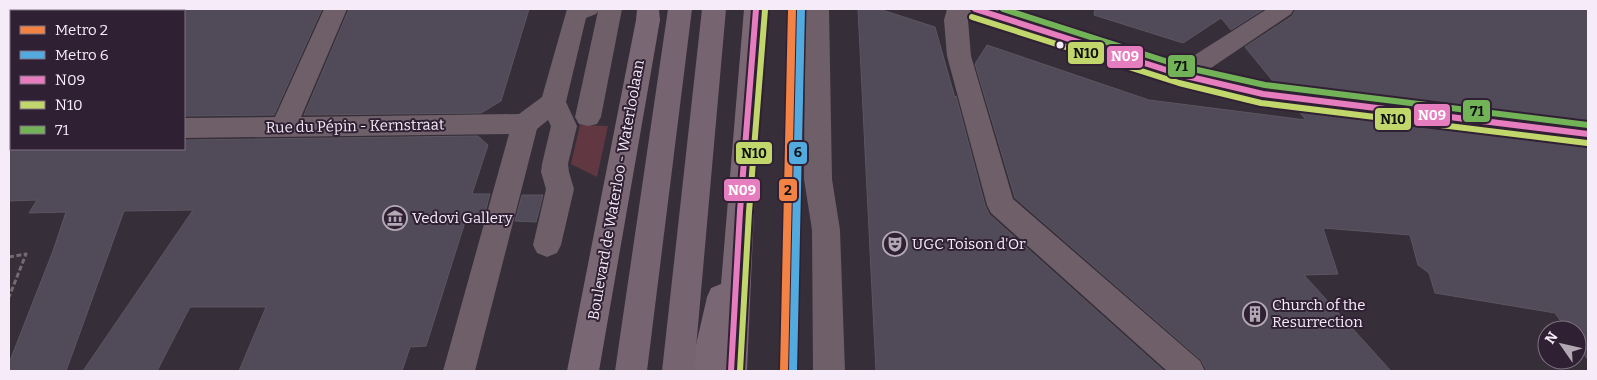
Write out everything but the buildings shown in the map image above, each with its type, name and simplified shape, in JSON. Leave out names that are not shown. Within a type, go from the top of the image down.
[{"type":"highway","points":[[631,371],[680,9]]},
{"type":"highway","points":[[678,371],[714,9]]},
{"type":"main road","name":"Boulevard de Waterloo - Waterloolaan","points":[[583,371],[648,20],[648,9]]},
{"type":"main road","points":[[731,371],[740,211],[756,9]]},
{"type":"main road","points":[[706,371],[740,211]]},
{"type":"street","points":[[284,126],[335,9]]},
{"type":"street","points":[[459,371],[525,124],[553,102],[576,13],[588,9]]},
{"type":"street","points":[[610,9],[596,116],[625,9]]},
{"type":"street","points":[[817,9],[818,179],[826,230],[829,371]]},
{"type":"street","points":[[959,9],[956,20],[959,56],[1001,205],[1189,371]]},
{"type":"street","points":[[975,9],[1182,75],[1263,94],[1588,134]]},
{"type":"street","points":[[1182,75],[1282,9]]},
{"type":"street","points":[[547,245],[560,189],[554,172],[564,126],[553,102]]},
{"type":"street","name":"Rue du Pépin - Kernstraat","points":[[185,128],[525,124]]},
{"type":"path","points":[[9,257],[26,254],[9,296]]},
{"type":"shaded area","points":[[580,125],[608,126],[597,177],[571,164]]},
{"type":"metro line","name":"2","points":[[784,371],[792,9]]},
{"type":"metro line","name":"6","points":[[793,371],[801,9]]},
{"type":"transit line","name":"N09","points":[[731,371],[740,211],[756,9]]},
{"type":"transit line","name":"N09","points":[[975,9],[1182,75],[1263,94],[1588,134]]},
{"type":"transit line","name":"71","points":[[1003,9],[1184,67],[1265,85],[1588,125]]},
{"type":"transit line","name":"N10","points":[[740,371],[749,212],[765,10]]},
{"type":"transit line","name":"N10","points":[[972,17],[1179,83],[1261,103],[1587,143]]},
{"type":"place","name":"Vedovi Gallery","points":[[395,218]]},
{"type":"place","name":"UGC Toison d'Or","points":[[895,244]]},
{"type":"place","name":"Church of the Resurrection","points":[[1255,314]]}]
